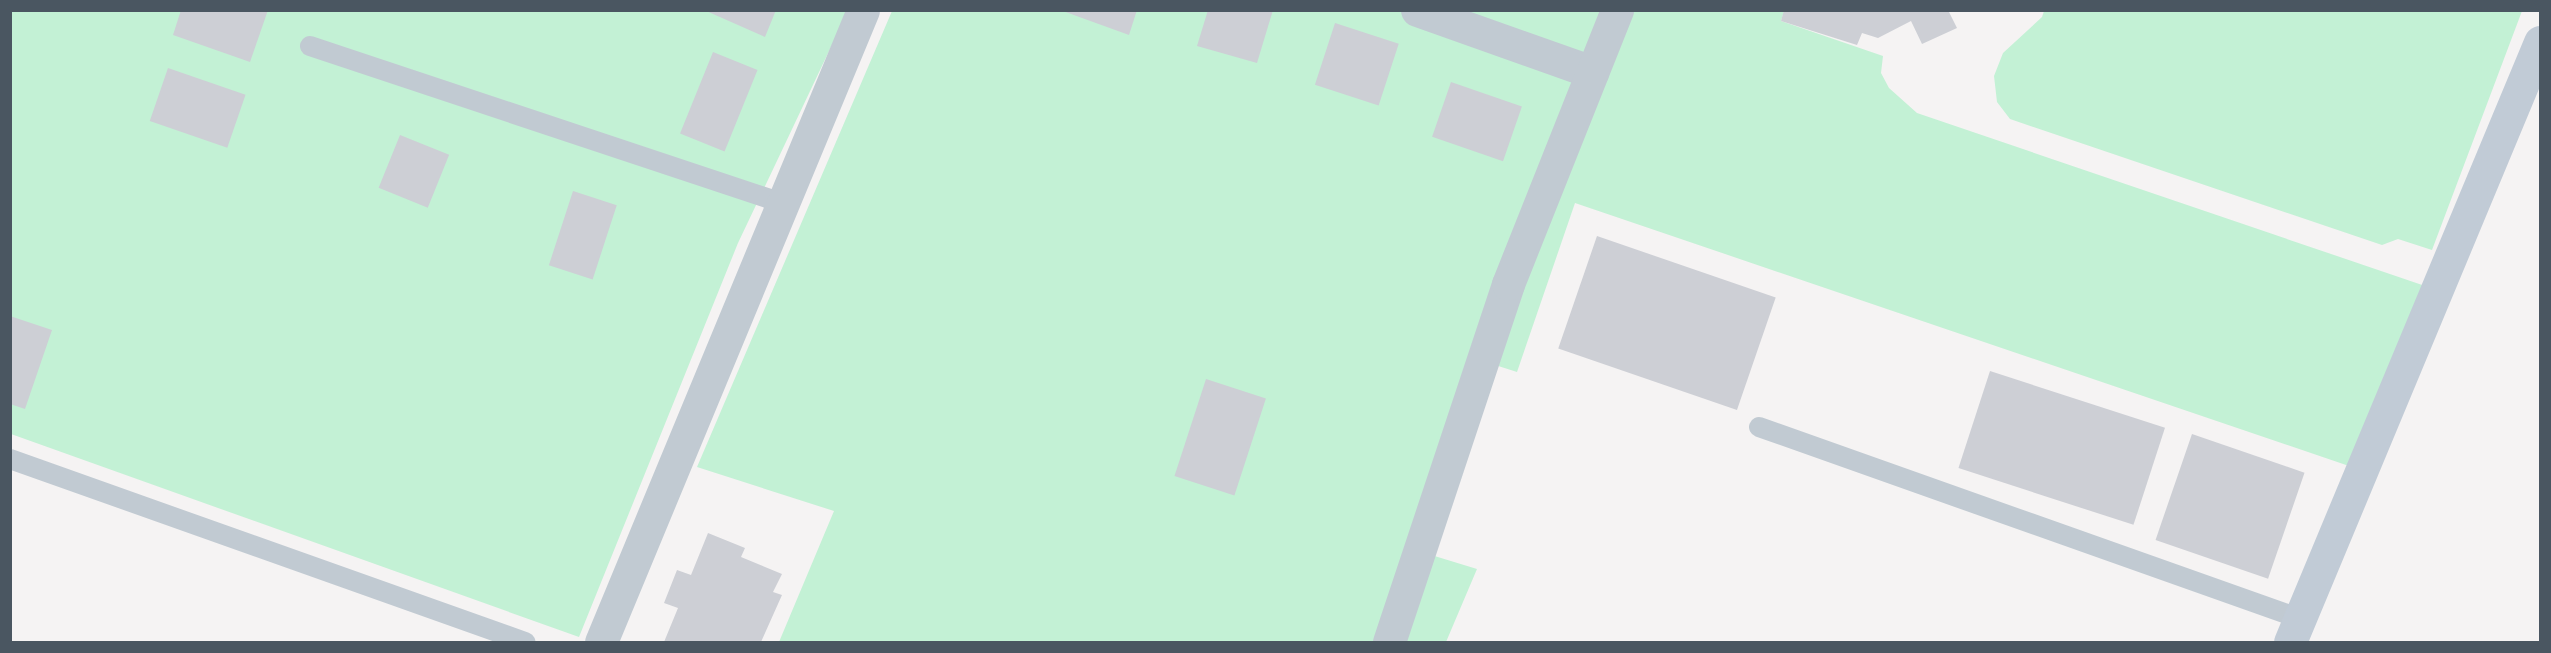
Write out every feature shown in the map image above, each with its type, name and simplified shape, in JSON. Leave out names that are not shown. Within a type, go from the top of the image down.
[{"type":"street","points":[[601,642],[863,10]]},
{"type":"street","points":[[1417,10],[1592,72]]},
{"type":"street","points":[[1389,642],[1508,284],[1617,10]]},
{"type":"street","points":[[2296,631],[2541,42]]},
{"type":"lane","points":[[310,46],[784,204]]},
{"type":"lane","points":[[1760,427],[2296,631]]},
{"type":"lane","points":[[10,459],[525,642]]},
{"type":"green space","points":[[2044,10],[2522,11],[2432,250],[2398,239],[2382,245],[2010,119],[1997,102],[1994,76],[2003,53],[2042,17]]},
{"type":"green space","points":[[11,11],[848,11],[738,243],[579,637],[11,434]]},
{"type":"green space","points":[[892,11],[1784,11],[1781,21],[1883,56],[1881,73],[1889,88],[1917,113],[2431,288],[2349,466],[1575,203],[1517,372],[1492,364],[1428,554],[1477,569],[1446,642],[779,642],[834,511],[697,467]]},
{"type":"building","points":[[181,10],[268,10],[250,62],[173,35]]},
{"type":"building","points":[[704,10],[776,10],[765,37]]},
{"type":"building","points":[[1060,10],[1137,10],[1129,35]]},
{"type":"building","points":[[1208,10],[1273,10],[1257,63],[1197,46]]},
{"type":"building","points":[[1784,10],[1948,10],[1957,28],[1922,44],[1911,21],[1878,38],[1862,33],[1857,45],[1781,21]]},
{"type":"building","points":[[1335,23],[1399,44],[1379,106],[1315,85]]},
{"type":"building","points":[[713,52],[758,70],[725,152],[680,134]]},
{"type":"building","points":[[168,68],[246,95],[227,148],[150,121]]},
{"type":"building","points":[[1451,82],[1522,106],[1503,161],[1432,137]]},
{"type":"building","points":[[400,135],[449,155],[428,208],[379,188]]},
{"type":"building","points":[[573,191],[617,205],[593,279],[549,265]]},
{"type":"building","points":[[1597,236],[1776,298],[1737,410],[1558,349]]},
{"type":"building","points":[[10,316],[52,330],[25,409],[10,404]]},
{"type":"building","points":[[1990,371],[2165,428],[2133,525],[1958,468]]},
{"type":"building","points":[[1206,379],[1266,398],[1234,495],[1174,476]]},
{"type":"building","points":[[2192,434],[2305,473],[2268,579],[2156,540]]},
{"type":"building","points":[[708,533],[745,548],[741,557],[782,574],[773,592],[782,595],[761,642],[664,642],[678,608],[664,603],[677,570],[691,575]]}]
